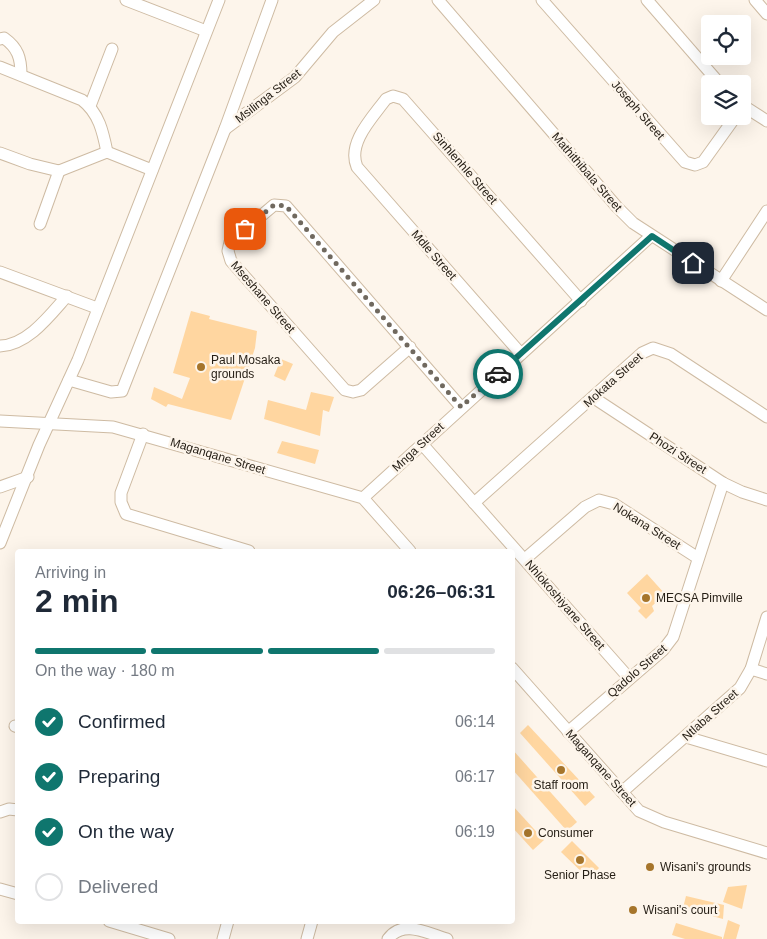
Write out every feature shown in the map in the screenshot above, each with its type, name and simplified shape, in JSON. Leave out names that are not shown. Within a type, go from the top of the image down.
[{"type":"street","points":[[126,0],[206,31]]},
{"type":"street","points":[[0,543],[49,422],[69,380],[219,0]]},
{"type":"street","points":[[69,380],[111,392],[122,391],[272,0]]},
{"type":"street","name":"Msilinga Street","points":[[224,129],[295,78],[333,32],[374,0]]},
{"type":"street","name":"Mathithibala Street","points":[[438,0],[633,224],[767,310]]},
{"type":"street","name":"Joseph Street","points":[[542,0],[685,162],[695,165],[703,162],[730,125]]},
{"type":"street","points":[[647,0],[712,75]]},
{"type":"street","points":[[755,0],[767,14]]},
{"type":"street","points":[[0,39],[4,38],[14,46],[19,56],[20,75]]},
{"type":"street","points":[[90,106],[112,49]]},
{"type":"street","points":[[0,68],[82,100],[90,106],[98,119],[107,152]]},
{"type":"street","name":"Sinhlenhle Street","points":[[353,154],[358,140],[386,99],[400,96],[580,301]]},
{"type":"street","points":[[751,111],[767,121]]},
{"type":"street","points":[[0,153],[14,160],[59,171],[107,152],[152,170]]},
{"type":"street","name":"Mdle Street","points":[[353,154],[357,167],[521,354]]},
{"type":"street","points":[[40,224],[59,171]]},
{"type":"street","name":"Mseshane Street","points":[[410,347],[361,390],[353,392],[345,390],[231,261],[228,251],[230,242],[274,205],[286,206],[410,347],[461,407]]},
{"type":"street","points":[[721,281],[767,212]]},
{"type":"street","name":"Mnga Street","points":[[363,498],[461,407],[652,236]]},
{"type":"street","points":[[0,272],[97,308]]},
{"type":"street","points":[[0,346],[22,339],[45,321],[68,296]]},
{"type":"street","name":"Mokata Street","points":[[474,503],[594,398],[642,353],[655,348],[671,354],[767,417]]},
{"type":"street","name":"Phozi Street","points":[[594,398],[723,482],[742,492],[767,500]]},
{"type":"street","name":"Maganqane Street","points":[[0,421],[49,422],[113,427],[363,498]]},
{"type":"street","points":[[143,434],[121,493],[121,502],[126,514],[242,549]]},
{"type":"street","name":"Nhlokoshiyane Street","points":[[422,444],[628,678]]},
{"type":"street","points":[[0,486],[28,476]]},
{"type":"street","name":"Qadolo Street","points":[[568,732],[628,678],[663,650],[673,637],[723,482]]},
{"type":"street","points":[[363,498],[408,549]]},
{"type":"street","name":"Nokana Street","points":[[525,559],[585,506],[599,500],[614,504],[698,558]]},
{"type":"street","name":"Ntlaba Street","points":[[622,792],[740,688],[751,669],[767,616]]},
{"type":"street","points":[[751,669],[767,674]]},
{"type":"street","name":"Maganqane Street","points":[[515,671],[640,811],[664,822],[767,853]]},
{"type":"street","points":[[686,737],[767,761]]},
{"type":"street","points":[[0,812],[9,809],[15,810]]},
{"type":"street","points":[[0,889],[15,893]]},
{"type":"street","points":[[119,924],[169,939]]},
{"type":"street","points":[[222,939],[227,924]]},
{"type":"street","points":[[307,939],[311,924]]},
{"type":"street","points":[[388,939],[396,931],[407,928],[447,939]]},
{"type":"building","points":[[191,311],[210,316],[209,319],[257,331],[255,348],[231,420],[168,404],[166,407],[151,399],[154,387],[182,399],[190,378],[173,373]]},
{"type":"building","points":[[281,359],[293,364],[285,381],[274,376]]},
{"type":"building","points":[[311,392],[334,397],[329,412],[323,410],[320,436],[264,419],[268,400],[306,410]]},
{"type":"building","points":[[282,441],[319,450],[315,464],[277,453]]},
{"type":"building","points":[[647,574],[665,594],[652,606],[654,611],[646,619],[638,611],[641,608],[627,593]]},
{"type":"building","name":"Staff room","points":[[528,725],[595,797],[585,806],[520,733]]},
{"type":"building","points":[[515,752],[577,822],[567,831],[515,772]]},
{"type":"building","name":"Consumer","points":[[515,808],[544,840],[533,850],[515,830]]},
{"type":"building","name":"Senior Phase","points":[[572,841],[599,868],[589,879],[561,852]]},
{"type":"building","points":[[747,885],[742,909],[723,902],[728,887]]},
{"type":"building","points":[[686,896],[724,905],[723,919],[683,908]]},
{"type":"building","points":[[728,920],[740,925],[736,939],[723,939]]},
{"type":"building","points":[[676,923],[722,937],[722,939],[685,939],[672,935]]},
{"type":"way so far","points":[[245,229],[274,205],[286,206],[461,407],[498,374]]},
{"type":"place","name":"Paul Mosaka grounds","points":[[201,367]]},
{"type":"place","name":"MECSA Pimville","points":[[646,598]]},
{"type":"place","name":"Staff room","points":[[561,770]]},
{"type":"place","name":"Consumer","points":[[528,833]]},
{"type":"place","name":"Senior Phase","points":[[580,860]]},
{"type":"place","name":"Wisani's grounds","points":[[650,867]]},
{"type":"place","name":"Wisani's court","points":[[633,910]]},
{"type":"route","points":[[498,374],[652,236],[693,263]]}]
